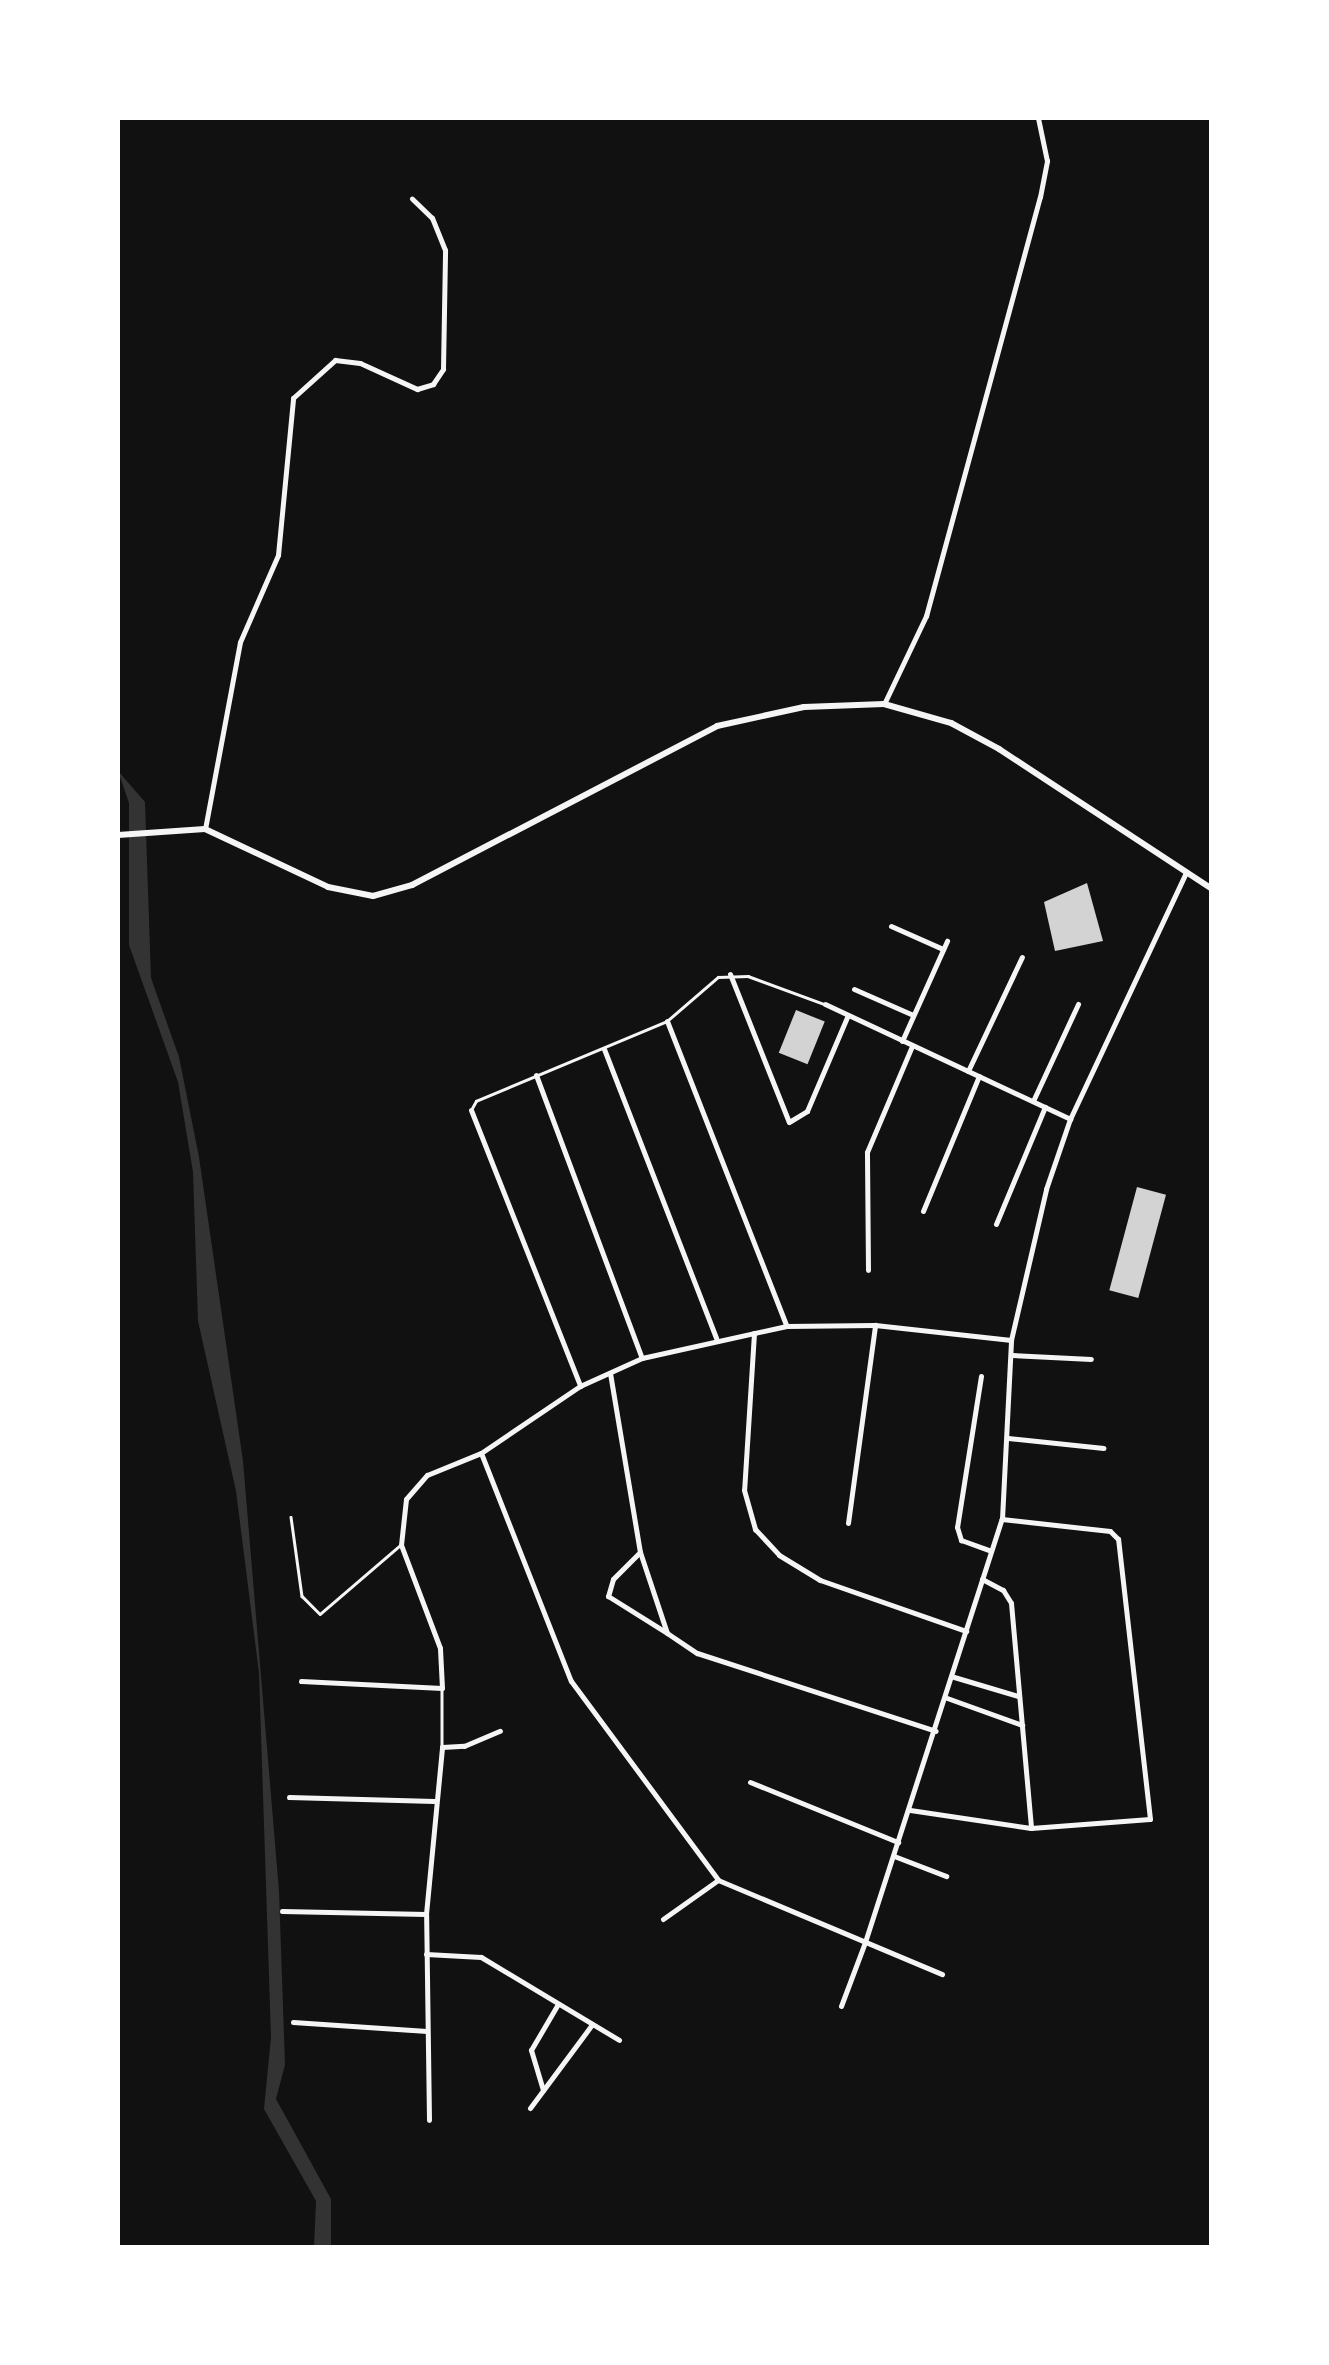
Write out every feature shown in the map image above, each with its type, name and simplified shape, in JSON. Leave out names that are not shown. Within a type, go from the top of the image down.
[{"type":"main road","points":[[120,835],[147,830],[205,829],[328,887],[349,894],[392,892],[718,726],[804,707],[884,704],[951,723],[999,749],[1212,890]]},
{"type":"street","points":[[884,704],[926,616],[1040,197],[1047,161],[1038,118]]},
{"type":"street","points":[[205,829],[240,642],[278,554],[292,398],[334,360],[360,363],[417,389],[432,384],[444,369],[446,250],[432,218],[412,199]]},
{"type":"street","points":[[840,2006],[910,1810],[1002,1519],[1011,1340],[1034,1233],[1070,1118],[1186,873]]},
{"type":"street","points":[[891,926],[944,949]]},
{"type":"street","points":[[902,1041],[947,941]]},
{"type":"street","points":[[968,1071],[1022,957]]},
{"type":"street","points":[[730,974],[785,1120],[797,1120],[807,1111],[848,1015]]},
{"type":"street","points":[[854,989],[913,1016]]},
{"type":"street","points":[[826,1004],[1070,1118]]},
{"type":"street","points":[[1033,1101],[1078,1004]]},
{"type":"street","points":[[667,1021],[786,1326]]},
{"type":"street","points":[[868,1270],[867,1152],[912,1046]]},
{"type":"street","points":[[604,1048],[716,1338]]},
{"type":"street","points":[[536,1076],[642,1358]]},
{"type":"street","points":[[923,1211],[979,1076]]},
{"type":"street","points":[[996,1224],[1046,1107]]},
{"type":"street","points":[[471,1110],[580,1386]]},
{"type":"street","points":[[301,1681],[442,1688],[436,1637],[400,1545],[400,1515],[415,1486],[481,1453],[580,1386],[642,1358],[716,1338],[786,1326],[875,1324],[1011,1340]]},
{"type":"street","points":[[848,1523],[875,1324]]},
{"type":"street","points":[[754,1332],[744,1490],[755,1529],[778,1555],[820,1580],[966,1631]]},
{"type":"street","points":[[1012,1354],[1092,1359]]},
{"type":"street","points":[[610,1373],[640,1552],[667,1633]]},
{"type":"street","points":[[981,1376],[957,1528],[961,1540],[992,1551]]},
{"type":"street","points":[[1008,1438],[1103,1448]]},
{"type":"street","points":[[481,1453],[570,1681],[718,1880],[942,1974]]},
{"type":"street","points":[[910,1810],[1031,1828],[1150,1819],[1118,1539],[1099,1530],[1002,1519]]},
{"type":"street","points":[[640,1552],[613,1579],[608,1596],[697,1653],[936,1731]]},
{"type":"street","points":[[982,1579],[1002,1590],[1011,1604],[1031,1828]]},
{"type":"street","points":[[954,1677],[1020,1697]]},
{"type":"street","points":[[947,1698],[1022,1725]]},
{"type":"street","points":[[429,2120],[426,1914],[442,1747],[464,1746],[500,1731]]},
{"type":"street","points":[[750,1782],[898,1842]]},
{"type":"street","points":[[289,1797],[434,1801]]},
{"type":"street","points":[[894,1856],[946,1876]]},
{"type":"street","points":[[663,1919],[718,1880]]},
{"type":"street","points":[[282,1911],[426,1914]]},
{"type":"street","points":[[426,1954],[481,1957],[619,2040]]},
{"type":"street","points":[[543,2090],[531,2050],[558,2004]]},
{"type":"street","points":[[292,2022],[427,2031]]},
{"type":"street","points":[[530,2108],[591,2024]]},
{"type":"lane","points":[[471,1110],[476,1101],[667,1021],[710,981],[730,974],[826,1004]]},
{"type":"lane","points":[[292,1518],[302,1596],[320,1614],[400,1545]]},
{"type":"lane","points":[[442,1688],[442,1747]]},
{"type":"shaded area","points":[[118,771],[145,802],[151,978],[179,1057],[199,1157],[243,1461],[279,1891],[285,2065],[276,2099],[331,2199],[331,2247],[314,2247],[316,2201],[264,2109],[271,2037],[259,1673],[236,1491],[198,1321],[193,1172],[178,1082],[129,945],[129,803]]},
{"type":"building","points":[[1087,883],[1103,941],[1055,951],[1044,902]]},
{"type":"building","points":[[796,1010],[825,1022],[808,1064],[779,1053]]},
{"type":"building","points":[[1137,1187],[1166,1195],[1138,1298],[1109,1290]]}]
